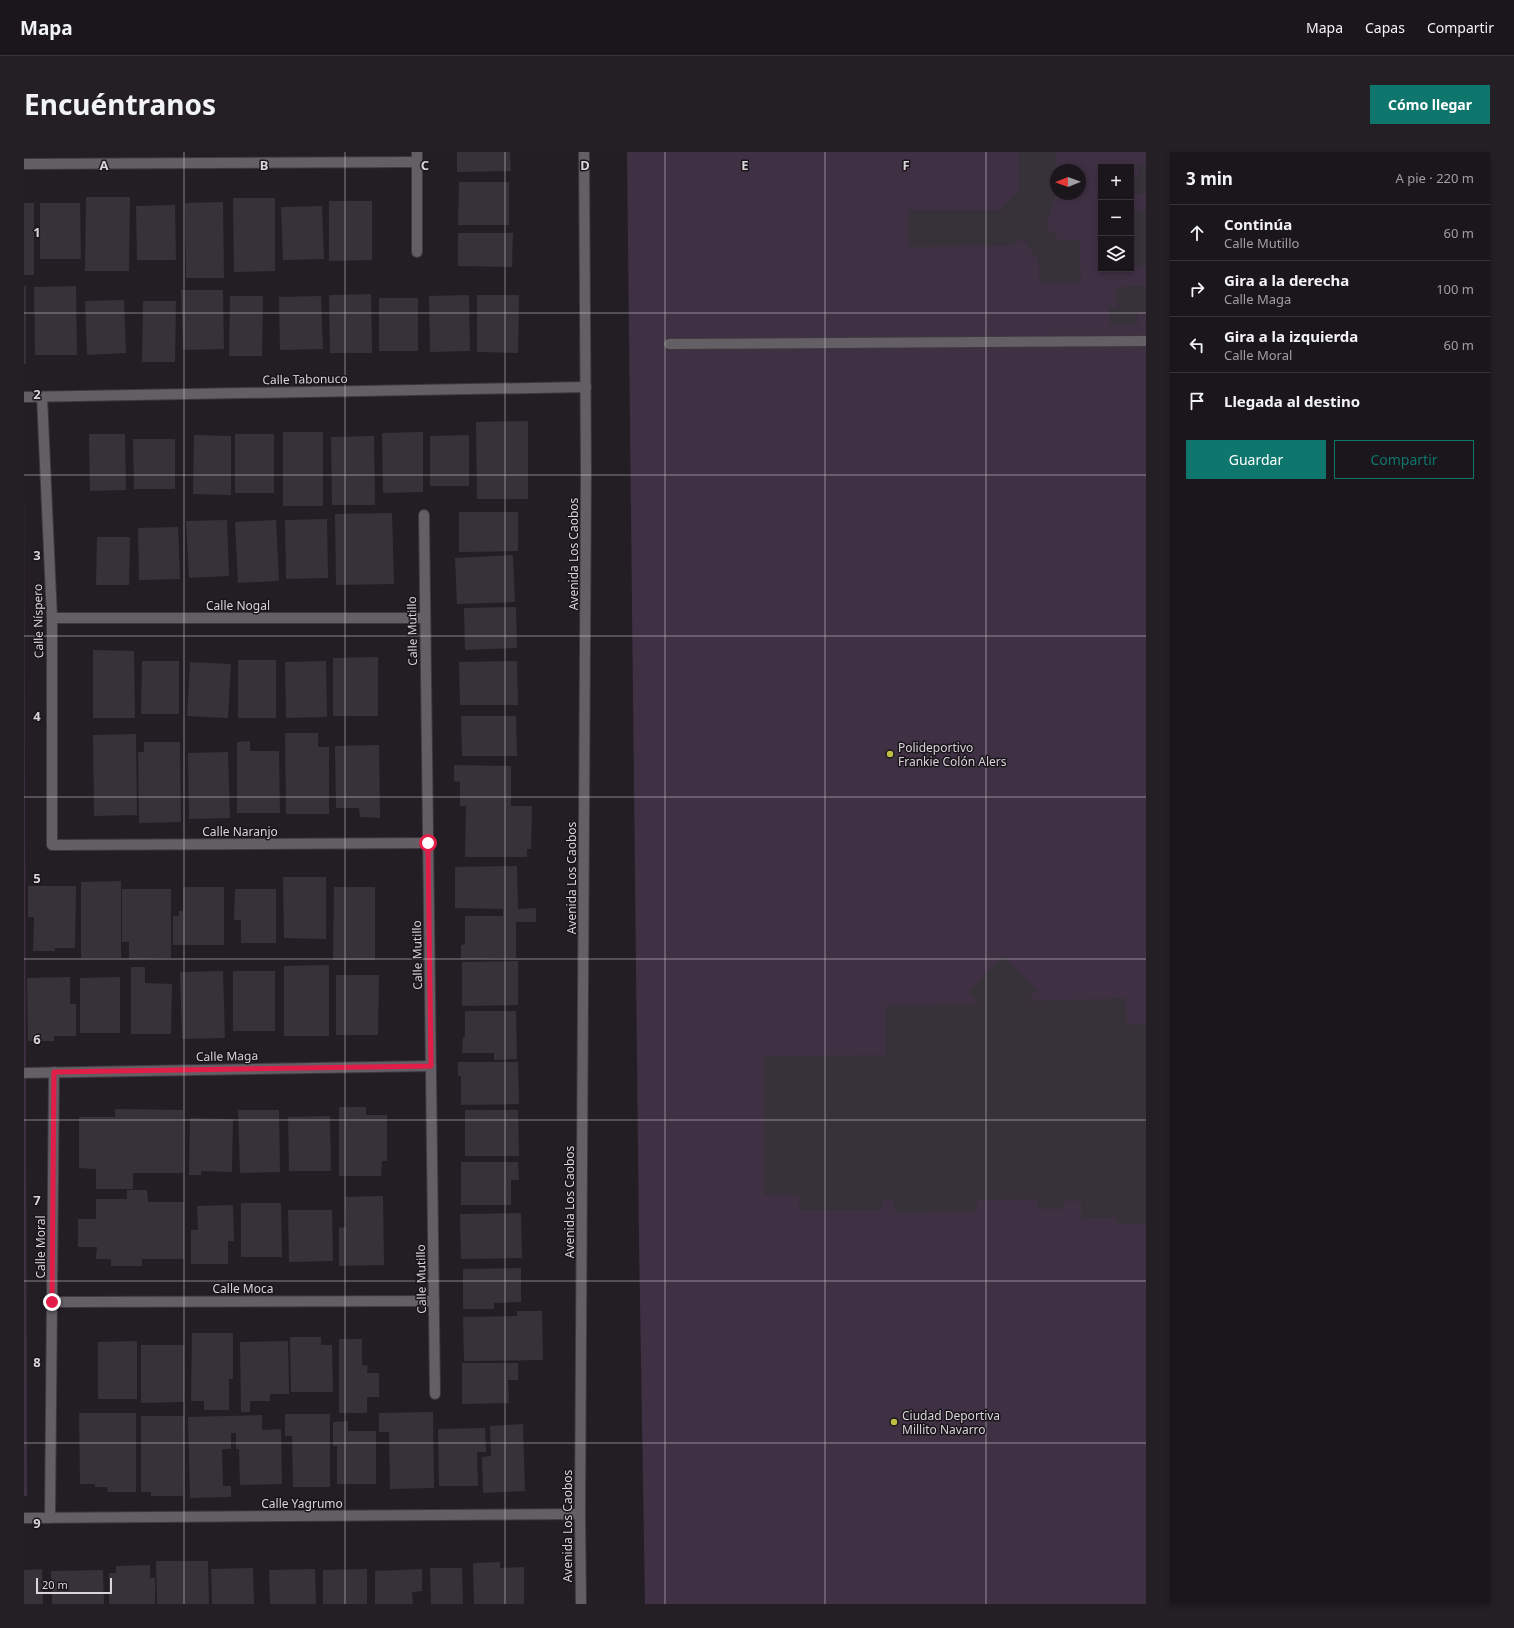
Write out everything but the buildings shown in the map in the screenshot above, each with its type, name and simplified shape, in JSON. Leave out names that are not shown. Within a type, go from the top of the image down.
[{"type":"street","name":"Avenida Los Caobos","points":[[581,1604],[580,1514],[586,387],[584,152]]},
{"type":"street","points":[[24,164],[417,157],[417,252]]},
{"type":"street","points":[[669,344],[1146,341]]},
{"type":"street","name":"Calle Tabonuco","points":[[24,397],[586,387]]},
{"type":"street","name":"Calle Níspero","points":[[42,397],[52,618],[52,845]]},
{"type":"street","name":"Calle Mutillo","points":[[424,515],[435,1394]]},
{"type":"street","name":"Calle Nogal","points":[[52,618],[425,618]]},
{"type":"street","name":"Calle Naranjo","points":[[52,845],[428,843]]},
{"type":"street","name":"Calle Maga","points":[[24,1073],[431,1066]]},
{"type":"street","name":"Calle Moral","points":[[50,1518],[54,1072]]},
{"type":"street","name":"Calle Moca","points":[[52,1302],[434,1301]]},
{"type":"street","name":"Calle Yagrumo","points":[[24,1518],[580,1514]]},
{"type":"shaded area","name":"Polideportivo Frankie Colón Alers","points":[[627,152],[1146,152],[1146,1604],[645,1604],[639,1240]]},
{"type":"shaded area","points":[[24,466],[27,1496],[24,1496]]},
{"type":"place","name":"Polideportivo Frankie Colón Alers","points":[[890,754]]},
{"type":"place","name":"Ciudad Deportiva Millito Navarro","points":[[894,1422]]},
{"type":"route","points":[[52,1302],[54,1072],[431,1066],[428,843]]}]
